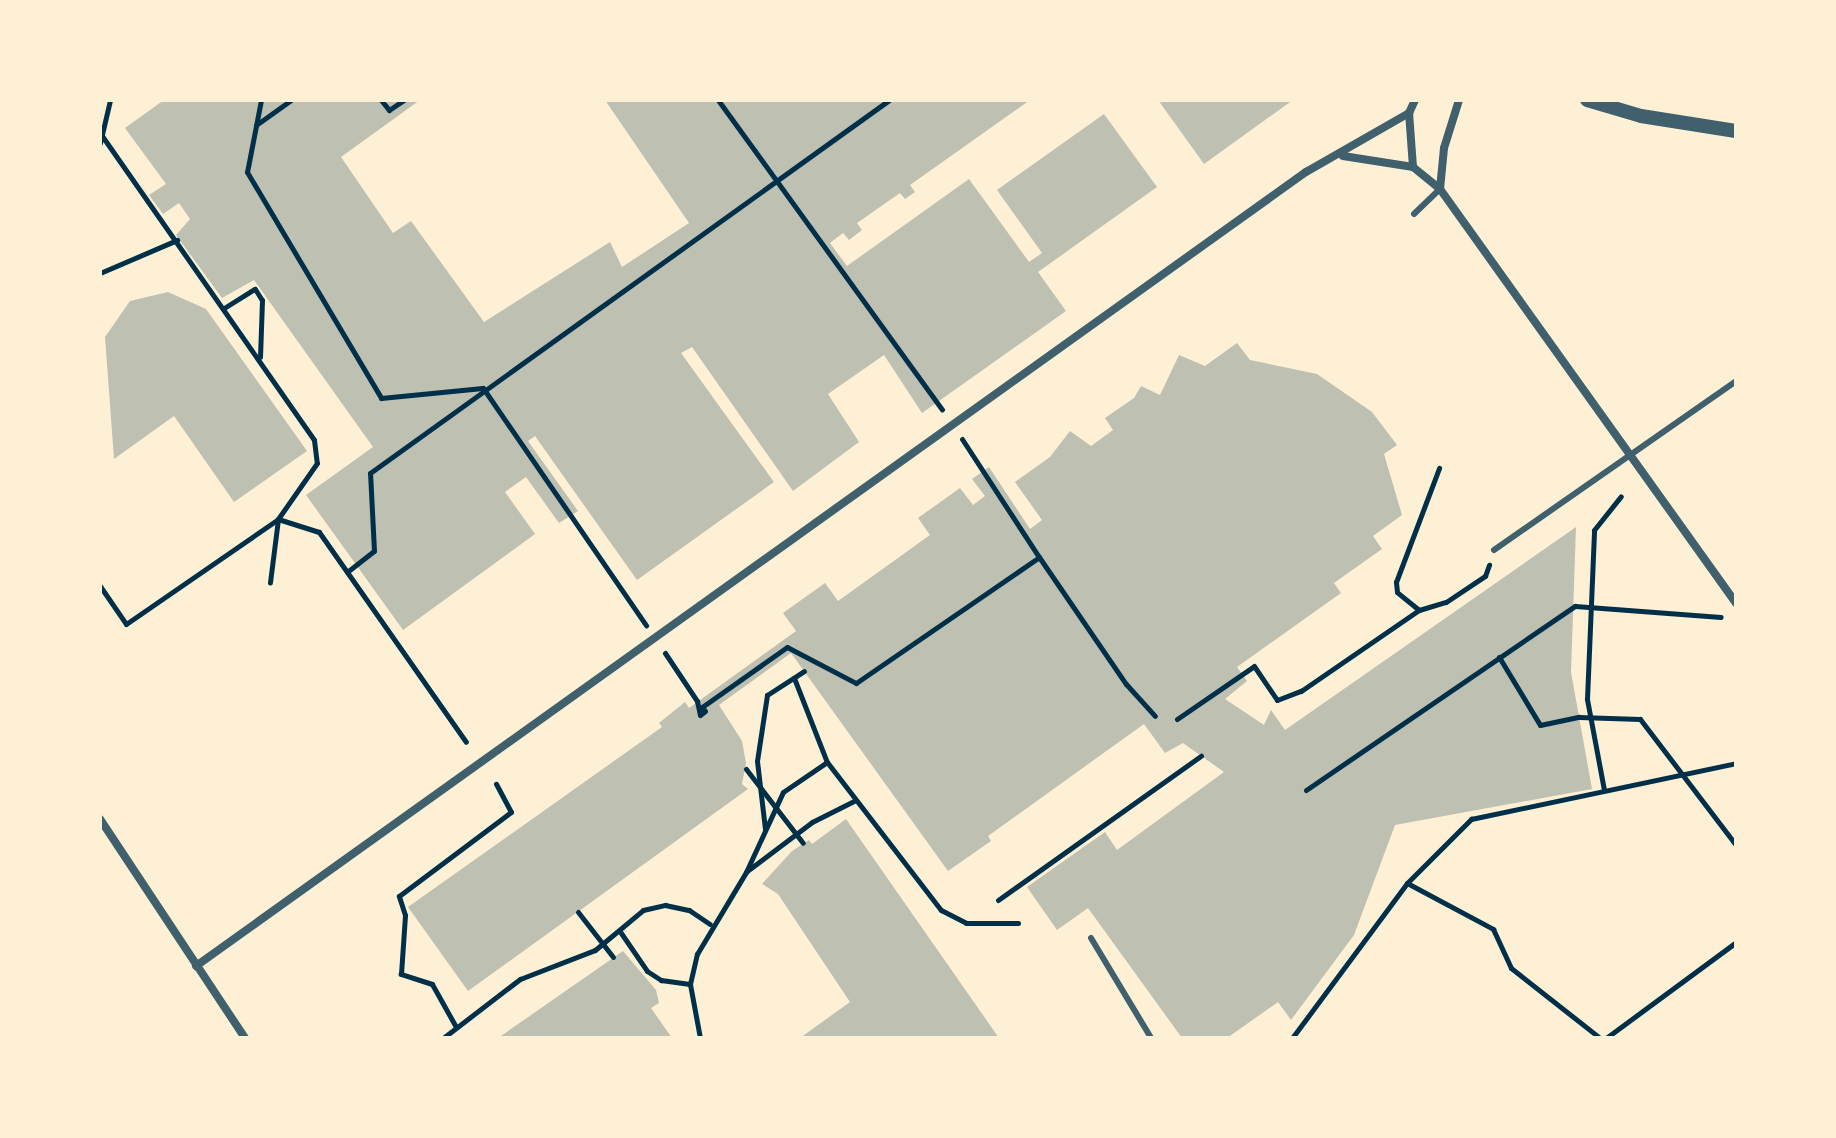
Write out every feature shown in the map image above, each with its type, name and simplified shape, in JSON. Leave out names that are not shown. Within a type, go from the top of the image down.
[{"type":"street","points":[[1413,167],[1409,113],[1415,100]]},
{"type":"street","points":[[1440,189],[1444,148],[1459,100]]},
{"type":"street","points":[[1587,100],[1641,116],[1736,131]]},
{"type":"street","points":[[196,966],[1306,172],[1409,113]]},
{"type":"street","points":[[1338,156],[1364,155],[1413,167],[1440,189],[1627,456],[1736,603]]},
{"type":"street","points":[[100,819],[245,1038]]},
{"type":"lane","points":[[1414,214],[1440,189]]},
{"type":"lane","points":[[1494,550],[1736,381]]},
{"type":"lane","points":[[1091,938],[1151,1038]]},
{"type":"path","points":[[102,142],[110,100]]},
{"type":"path","points":[[261,100],[247,172],[381,398],[483,388],[655,638]]},
{"type":"path","points":[[256,125],[291,100]]},
{"type":"path","points":[[381,100],[389,110],[404,100]]},
{"type":"path","points":[[718,100],[945,415]]},
{"type":"path","points":[[347,572],[374,551],[370,473],[889,100]]},
{"type":"path","points":[[100,133],[102,142],[177,240],[314,440],[317,463],[278,519],[126,624],[100,586]]},
{"type":"path","points":[[100,273],[177,240]]},
{"type":"path","points":[[224,308],[255,289],[262,300],[260,358]]},
{"type":"path","points":[[954,427],[1126,684],[1155,716]]},
{"type":"path","points":[[1419,610],[1397,592],[1396,582],[1439,468]]},
{"type":"path","points":[[1604,790],[1587,699],[1594,530],[1621,496]]},
{"type":"path","points":[[278,519],[319,532],[466,742]]},
{"type":"path","points":[[270,582],[278,519]]},
{"type":"path","points":[[1177,719],[1254,666],[1277,700],[1301,691],[1419,610],[1446,602],[1485,576],[1494,550]]},
{"type":"path","points":[[664,651],[697,701],[700,715],[705,711],[702,707],[787,647],[856,683],[1039,557]]},
{"type":"path","points":[[1306,790],[1575,606],[1721,617]]},
{"type":"path","points":[[1499,657],[1540,725],[1579,717],[1640,719],[1736,845]]},
{"type":"path","points":[[765,830],[757,761],[767,695],[804,671]]},
{"type":"path","points":[[794,678],[827,762],[941,910],[966,923],[1018,923]]},
{"type":"path","points":[[998,900],[1201,756]]},
{"type":"path","points":[[700,1038],[690,984],[710,924],[746,872],[783,792],[827,762]]},
{"type":"path","points":[[1292,1038],[1407,883],[1471,819],[1736,763]]},
{"type":"path","points":[[746,769],[803,843]]},
{"type":"path","points":[[456,1027],[432,984],[401,974],[405,915],[399,896],[511,812],[496,784]]},
{"type":"path","points":[[746,872],[812,822],[856,800]]},
{"type":"path","points":[[1407,883],[1493,929],[1511,968],[1603,1038],[1736,943]]},
{"type":"path","points":[[443,1038],[520,979],[595,950],[621,933],[643,910],[665,905],[689,910],[710,924]]},
{"type":"path","points":[[578,912],[613,957]]},
{"type":"path","points":[[621,933],[647,971],[661,980],[690,984]]},
{"type":"building","points":[[164,100],[420,100],[341,157],[393,233],[411,221],[484,322],[610,242],[622,267],[689,223],[605,100],[1030,100],[910,185],[915,192],[905,199],[900,193],[857,223],[862,230],[849,240],[843,233],[830,243],[847,266],[969,179],[1029,262],[1042,253],[997,190],[1104,114],[1157,187],[1038,272],[1066,311],[922,413],[884,355],[828,394],[859,442],[793,491],[692,347],[681,353],[774,482],[637,580],[535,436],[528,441],[578,511],[559,523],[526,477],[505,492],[535,534],[403,630],[306,495],[373,447],[254,280],[222,298],[176,235],[190,219],[179,203],[163,214],[149,195],[166,184],[125,128]]},
{"type":"building","points":[[1158,100],[1293,100],[1204,164]]},
{"type":"building","points":[[168,292],[206,309],[307,451],[234,502],[174,416],[114,459],[105,337],[130,301]]},
{"type":"building","points":[[1237,343],[1250,360],[1317,374],[1372,412],[1397,445],[1384,454],[1402,515],[1373,536],[1382,549],[1334,583],[1341,593],[1237,667],[1247,681],[1225,699],[1264,725],[1271,710],[1285,730],[1576,527],[1571,672],[1592,789],[1395,825],[1354,935],[1291,1020],[1278,1002],[1227,1038],[1182,1038],[1088,908],[1057,930],[1027,887],[1105,832],[1117,850],[1224,772],[1183,743],[1165,753],[1144,724],[988,836],[991,841],[948,871],[791,653],[719,705],[742,741],[746,763],[742,784],[748,789],[468,991],[408,907],[662,727],[659,723],[685,702],[689,708],[796,631],[783,613],[825,583],[838,601],[930,535],[918,518],[960,488],[973,505],[985,496],[972,479],[989,467],[1030,529],[1042,520],[1015,482],[1050,457],[1070,431],[1091,446],[1113,430],[1105,418],[1134,398],[1141,386],[1160,395],[1179,355],[1205,366]]},
{"type":"building","points":[[846,819],[999,1038],[800,1038],[850,1002],[778,894],[762,884],[792,851],[809,840],[812,844]]},
{"type":"building","points":[[623,951],[656,990],[659,1003],[651,1008],[672,1038],[498,1038]]}]
